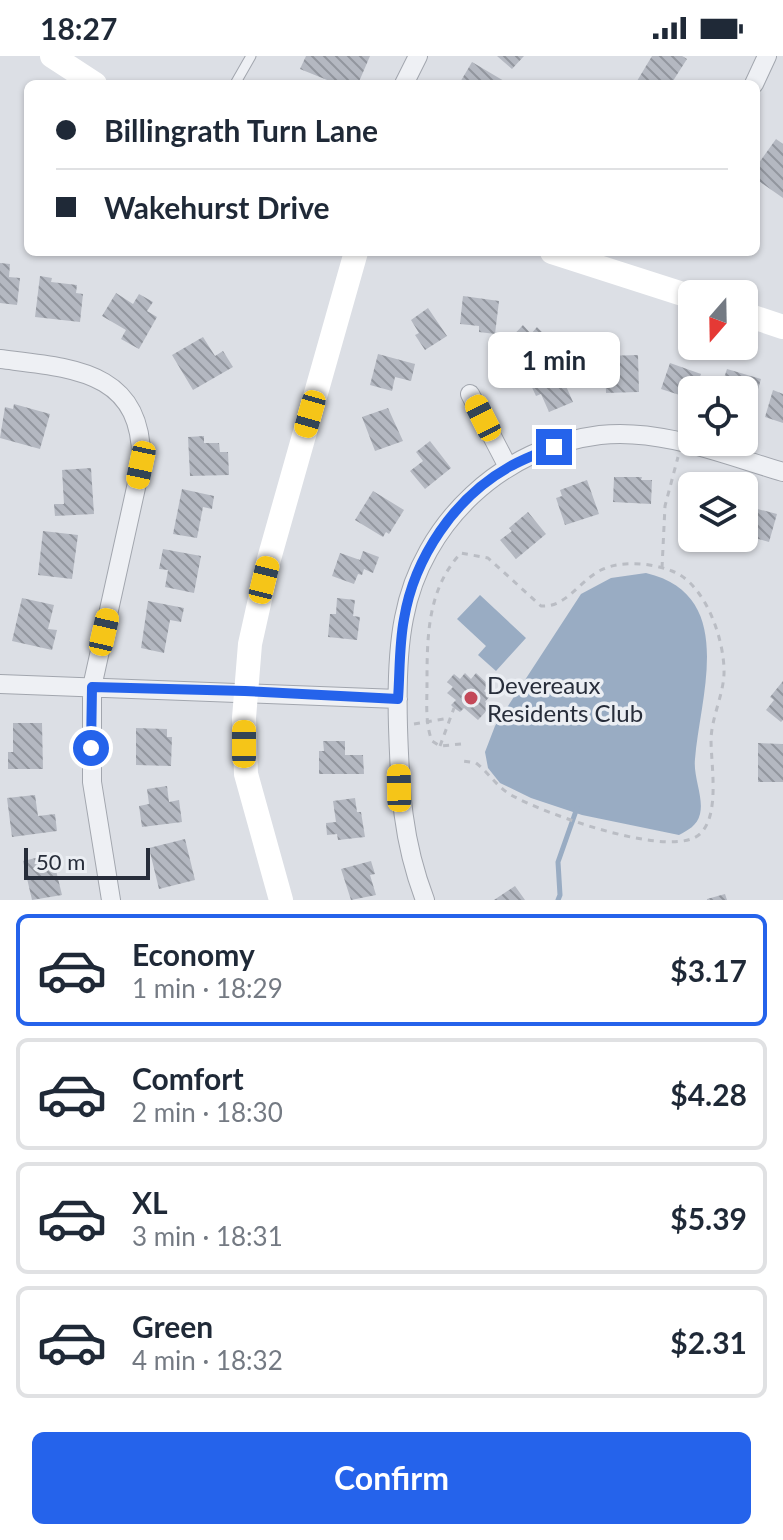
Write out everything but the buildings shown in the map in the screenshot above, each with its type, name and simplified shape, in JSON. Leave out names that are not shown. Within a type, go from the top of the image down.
[{"type":"street","points":[[52,56],[89,80]]},
{"type":"street","points":[[406,80],[418,56]]},
{"type":"street","points":[[756,80],[767,56]]},
{"type":"street","points":[[281,900],[246,774],[245,691],[250,644],[269,559],[355,256]]},
{"type":"street","points":[[564,256],[678,292]]},
{"type":"street","points":[[758,319],[783,327]]},
{"type":"street","points":[[0,359],[74,368],[91,375],[108,385],[123,401],[138,428],[141,465],[92,687],[92,782],[111,900]]},
{"type":"street","points":[[470,394],[508,467]]},
{"type":"street","points":[[425,900],[412,862],[401,804],[398,699],[404,619],[418,573],[442,528],[470,496],[508,467],[554,447],[603,435],[665,438],[678,442]]},
{"type":"street","points":[[727,456],[783,472]]},
{"type":"street","points":[[0,684],[398,699]]},
{"type":"lane","points":[[237,80],[251,56]]},
{"type":"path","points":[[662,568],[665,506],[678,455]]},
{"type":"path","points":[[461,744],[440,746],[432,741],[427,722],[427,632],[434,601],[448,567],[461,553],[488,558],[541,606],[558,605],[602,569],[638,563],[676,572],[690,582],[705,601],[717,630],[724,673],[712,726],[712,809],[701,833],[693,839],[668,842],[569,821],[508,793],[490,780],[476,763],[463,761]]},
{"type":"path","points":[[440,746],[454,708]]},
{"type":"path","points":[[409,724],[449,718]]},
{"type":"water","points":[[646,573],[675,585],[693,602],[703,625],[707,650],[695,759],[700,814],[694,825],[679,835],[582,815],[531,798],[500,783],[488,768],[485,752],[495,726],[581,594],[611,578]]},
{"type":"water","points":[[480,595],[526,638],[496,671],[478,655],[486,646],[457,619]]},
{"type":"waterway","points":[[558,900],[558,862],[577,808]]},
{"type":"place","name":"Devereaux Residents Club","points":[[471,698]]},
{"type":"route","points":[[91,748],[92,687],[398,699],[404,619],[418,573],[442,528],[470,496],[508,467],[554,447]]}]
